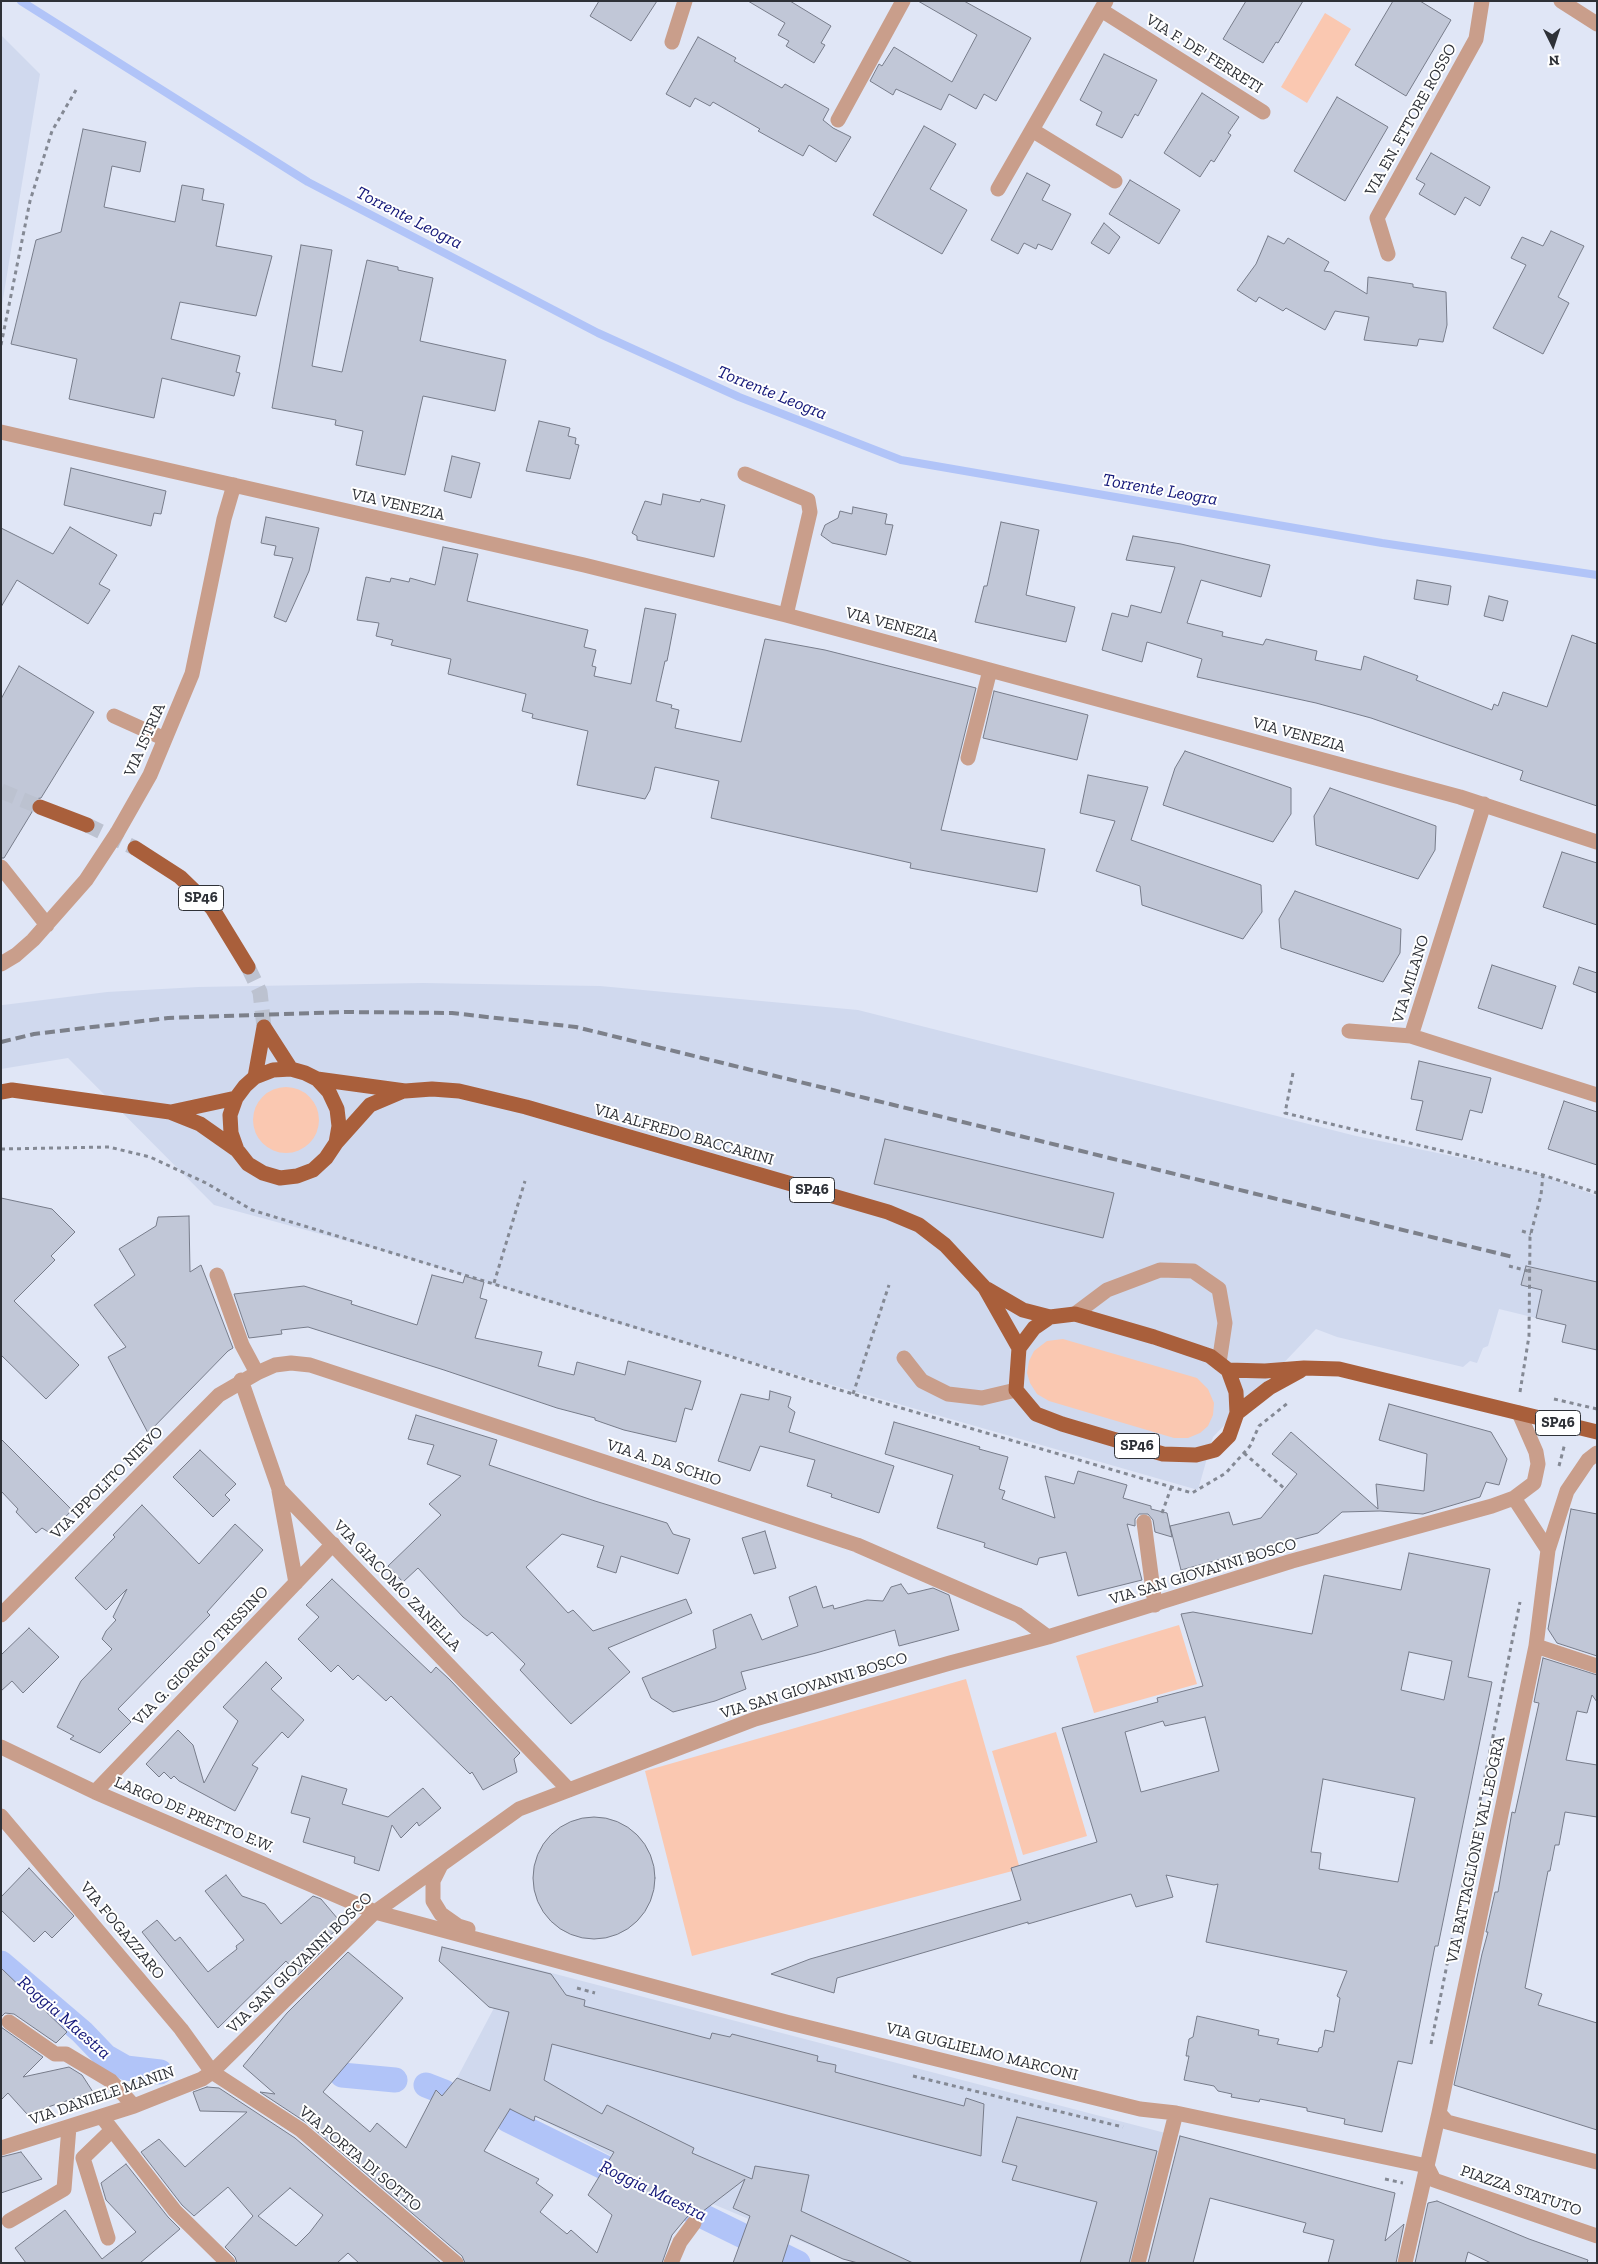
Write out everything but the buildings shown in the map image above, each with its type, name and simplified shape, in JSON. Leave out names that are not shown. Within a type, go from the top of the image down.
[{"type":"main road","points":[[40,807],[87,826]]},
{"type":"main road","name":"SP46","points":[[134,848],[180,877],[212,908],[248,967]]},
{"type":"main road","points":[[255,1077],[264,1027],[292,1069]]},
{"type":"main road","name":"VIA ALFREDO BACCARINI","points":[[336,1143],[339,1126],[337,1108],[330,1092],[317,1079],[305,1072],[292,1069],[273,1070],[255,1077],[244,1086],[236,1098],[230,1115],[231,1133],[237,1150],[248,1164],[263,1173],[280,1178],[297,1176],[313,1170],[326,1158],[336,1143],[370,1105],[405,1090]]},
{"type":"main road","name":"VIA ALFREDO BACCARINI","points":[[317,1079],[405,1090],[459,1091],[526,1106],[888,1212],[919,1226],[945,1245],[986,1288],[1020,1348]]},
{"type":"main road","points":[[1,1092],[12,1090],[170,1112],[200,1124],[237,1150]]},
{"type":"main road","points":[[170,1112],[201,1107],[236,1098]]},
{"type":"main road","name":"VIA ALFREDO BACCARINI","points":[[986,1288],[1023,1310],[1050,1317],[1075,1314],[1154,1337],[1210,1356],[1224,1366],[1265,1372],[1304,1368],[1339,1369],[1597,1432]]},
{"type":"main road","points":[[1016,1390],[1020,1348],[1034,1328],[1050,1317]]},
{"type":"main road","name":"SP46","points":[[1016,1390],[1036,1414],[1062,1424],[1163,1454],[1196,1455],[1215,1450],[1229,1436],[1237,1413],[1236,1392],[1224,1366]]},
{"type":"main road","points":[[1237,1413],[1270,1388],[1304,1368]]},
{"type":"street","points":[[672,42],[685,1]]},
{"type":"street","points":[[838,120],[903,1]]},
{"type":"street","name":"VIA EN. ETTORE ROSSO","points":[[1388,254],[1376,218],[1476,39],[1482,1]]},
{"type":"street","points":[[1562,1],[1597,24]]},
{"type":"street","name":"VIA F. DE' FERRETI","points":[[998,188],[1104,6],[1263,112]]},
{"type":"street","points":[[1032,130],[1115,181]]},
{"type":"street","name":"VIA VENEZIA","points":[[1,432],[584,565],[786,615],[1484,804],[1597,842]]},
{"type":"street","points":[[745,474],[808,500],[810,512],[786,615]]},
{"type":"street","name":"VIA ISTRIA","points":[[1,964],[16,955],[48,925],[86,880],[118,833],[150,775],[192,674],[224,520],[234,485]]},
{"type":"street","points":[[968,758],[990,670]]},
{"type":"street","points":[[114,716],[165,739]]},
{"type":"street","name":"VIA MILANO","points":[[1484,804],[1411,1036],[1597,1094]]},
{"type":"street","points":[[1,867],[48,925]]},
{"type":"street","points":[[1349,1031],[1411,1036]]},
{"type":"street","points":[[1075,1314],[1107,1290],[1160,1270],[1193,1271],[1219,1289],[1226,1323],[1224,1366]]},
{"type":"street","points":[[217,1275],[242,1345],[257,1373]]},
{"type":"street","points":[[904,1358],[922,1381],[948,1394],[982,1398],[1016,1390]]},
{"type":"street","name":"VIA A. DA SCHIO","points":[[241,1380],[283,1364],[310,1365],[857,1545],[1018,1615],[1048,1637]]},
{"type":"street","name":"VIA GIACOMO ZANELLA","points":[[241,1380],[279,1489],[292,1505],[333,1544],[569,1790]]},
{"type":"street","name":"VIA IPPOLITO NIEVO","points":[[1,1615],[219,1395],[241,1380]]},
{"type":"street","name":"VIA SAN GIOVANNI BOSCO","points":[[212,2072],[375,1912],[519,1810],[755,1719],[1048,1637],[1292,1562],[1492,1506],[1514,1498],[1534,1483],[1538,1464],[1536,1452],[1519,1413]]},
{"type":"street","name":"VIA BATTAGLIONE VAL LEOGRA","points":[[1405,2263],[1443,2118],[1536,1646],[1548,1550],[1567,1491],[1588,1460],[1597,1453]]},
{"type":"street","points":[[279,1489],[296,1583]]},
{"type":"street","points":[[1514,1498],[1548,1550]]},
{"type":"street","points":[[1144,1522],[1155,1605]]},
{"type":"street","name":"VIA G. GIORGIO TRISSINO","points":[[94,1792],[333,1544]]},
{"type":"street","points":[[1536,1646],[1597,1666]]},
{"type":"street","name":"LARGO DE PRETTO E.W.","points":[[1,1747],[94,1792],[375,1912]]},
{"type":"street","name":"VIA FOGAZZARO","points":[[1,1816],[181,2028],[212,2072]]},
{"type":"street","name":"VIA GUGLIELMO MARCONI","points":[[442,1864],[433,1881],[432,1891],[433,1901],[441,1914],[458,1926],[532,1953]]},
{"type":"street","name":"VIA GUGLIELMO MARCONI","points":[[375,1912],[824,2031],[1140,2109],[1176,2113],[1430,2173]]},
{"type":"street","points":[[9,2022],[55,2054],[66,2054],[111,2081],[134,2106]]},
{"type":"street","name":"VIA DANIELE MANIN","points":[[1,2148],[134,2106],[202,2079],[212,2072]]},
{"type":"street","name":"VIA PORTA DI SOTTO","points":[[212,2072],[301,2130],[456,2263]]},
{"type":"street","points":[[1138,2263],[1176,2113]]},
{"type":"street","points":[[102,2117],[175,2211],[228,2263]]},
{"type":"street","points":[[1443,2118],[1597,2162]]},
{"type":"street","points":[[9,2221],[64,2189],[69,2127]]},
{"type":"street","points":[[108,2238],[83,2158],[112,2130]]},
{"type":"street","name":"PIAZZA STATUTO","points":[[1430,2173],[1597,2236]]},
{"type":"street","points":[[671,2263],[680,2242],[694,2223]]},
{"type":"path","points":[[1,345],[30,202],[52,131],[76,90]]},
{"type":"path","points":[[1293,1073],[1285,1113],[1543,1176],[1597,1193]]},
{"type":"path","points":[[1,1149],[109,1147],[150,1156],[206,1183],[252,1210],[853,1394],[1171,1488],[1192,1493],[1226,1473]]},
{"type":"path","points":[[1520,1392],[1529,1336],[1528,1271],[1531,1234],[1542,1195],[1543,1176]]},
{"type":"path","points":[[494,1283],[525,1181]]},
{"type":"path","points":[[1522,1231],[1531,1234]]},
{"type":"path","points":[[1509,1266],[1528,1271]]},
{"type":"path","points":[[853,1394],[889,1285]]},
{"type":"path","points":[[1567,1491],[1555,1482],[1575,1403]]},
{"type":"path","points":[[1244,1453],[1285,1489]]},
{"type":"path","points":[[1144,1522],[1160,1518],[1171,1488]]},
{"type":"path","points":[[1430,2050],[1522,1592]]},
{"type":"shaded area","points":[[1325,13],[1351,29],[1307,103],[1281,87]]},
{"type":"shaded area","points":[[1,35],[40,74],[1,311]]},
{"type":"shaded area","points":[[423,983],[600,986],[858,1010],[1356,1136],[1543,1175],[1597,1196],[1597,1350],[1562,1342],[1565,1325],[1499,1309],[1488,1346],[1483,1348],[1477,1363],[1470,1361],[1463,1367],[1337,1337],[1316,1329],[1213,1437],[1198,1490],[637,1329],[394,1254],[214,1205],[68,1058],[1,1069],[1,1005],[107,992],[198,987]]},
{"type":"shaded area","points":[[286,1087],[299,1090],[309,1097],[316,1107],[319,1120],[316,1133],[309,1143],[299,1150],[286,1153],[273,1150],[263,1143],[256,1133],[253,1120],[256,1107],[263,1097],[273,1090]]},
{"type":"shaded area","points":[[1063,1339],[1197,1378],[1208,1389],[1214,1403],[1213,1415],[1208,1426],[1200,1433],[1188,1438],[1174,1438],[1049,1401],[1037,1394],[1030,1383],[1027,1373],[1029,1361],[1034,1351],[1047,1341]]},
{"type":"shaded area","points":[[1179,1625],[1197,1684],[1094,1713],[1076,1656]]},
{"type":"shaded area","points":[[966,1679],[1020,1869],[692,1956],[645,1771]]},
{"type":"shaded area","points":[[1056,1732],[1087,1836],[1023,1855],[992,1751]]},
{"type":"shaded area","points":[[442,1947],[540,1970],[1173,2135],[1142,2263],[858,2263],[843,2259],[661,2182],[535,2116],[534,2121],[510,2109],[484,2151],[462,2121],[476,2085],[457,2078],[494,2008],[489,2007],[439,1961]]},
{"type":"waterway","name":"Torrente Leogra","points":[[21,1],[308,182],[598,333],[739,397],[901,460],[1382,543],[1597,575]]},
{"type":"waterway","name":"Roggia Maestra","points":[[1,1963],[82,2032],[105,2056],[126,2068],[160,2072]]},
{"type":"waterway","name":"Roggia Maestra","points":[[342,2075],[395,2080]]},
{"type":"waterway","name":"Roggia Maestra","points":[[426,2085],[444,2092]]},
{"type":"waterway","name":"Roggia Maestra","points":[[508,2120],[634,2182]]},
{"type":"waterway","name":"Roggia Maestra","points":[[670,2200],[798,2263]]},
{"type":"tunnel","points":[[1,791],[40,807]]},
{"type":"tunnel","points":[[87,825],[135,848]]},
{"type":"tunnel","points":[[248,967],[260,992],[264,1027]]},
{"type":"railway","points":[[1,1042],[34,1034],[168,1018],[344,1012],[452,1013],[576,1027],[1513,1257]]}]
